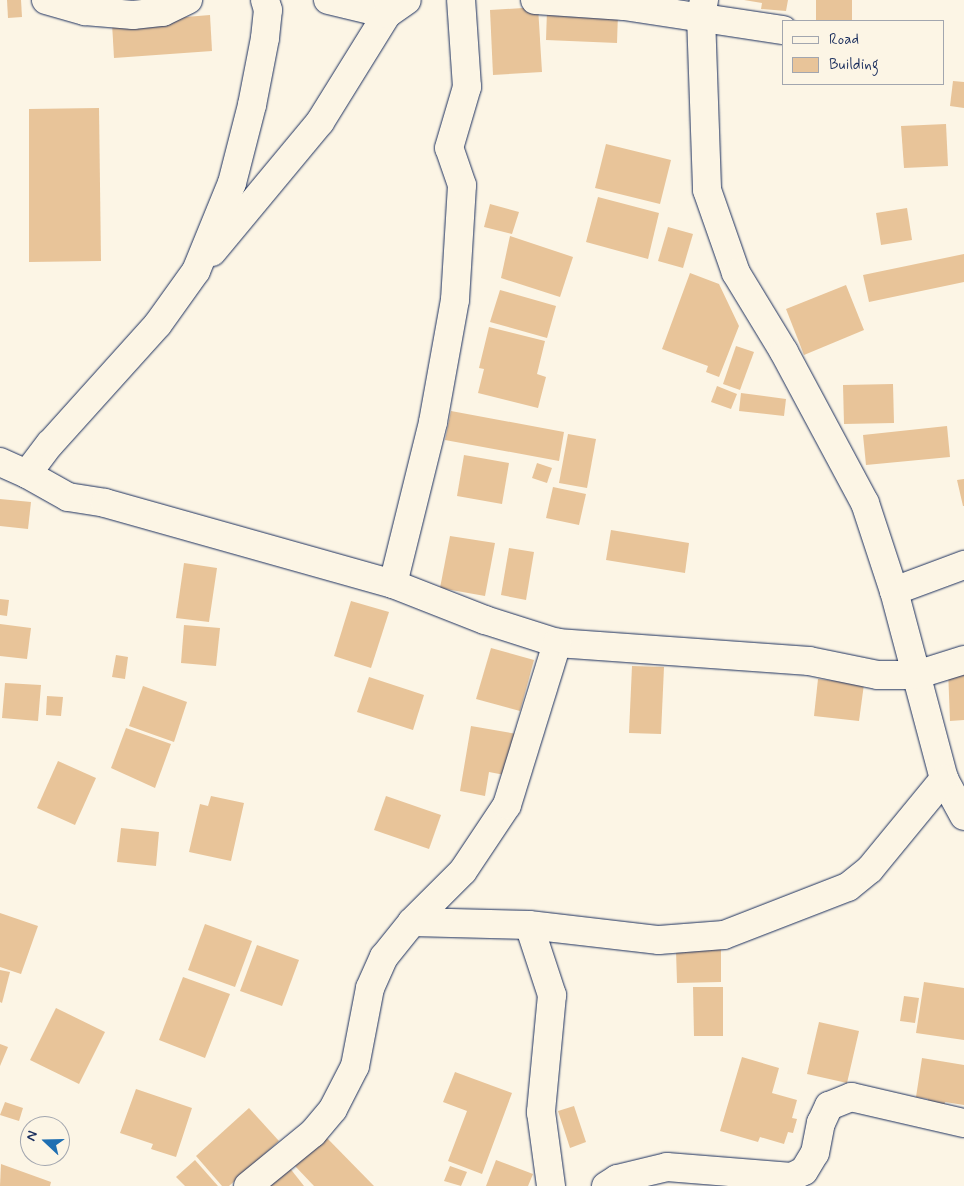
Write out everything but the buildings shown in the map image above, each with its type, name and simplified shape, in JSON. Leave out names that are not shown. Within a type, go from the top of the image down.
[{"type":"street","points":[[46,0],[85,11],[133,15],[163,12],[188,0]]},
{"type":"street","points":[[196,271],[232,183],[252,105],[265,38],[268,10],[265,0]]},
{"type":"street","points":[[26,474],[50,444],[158,324],[196,271],[320,122],[397,7],[328,0]]},
{"type":"street","points":[[393,584],[433,422],[454,300],[462,185],[449,148],[466,87],[461,0]]},
{"type":"street","points":[[535,0],[624,6],[703,8],[782,30]]},
{"type":"street","points":[[703,8],[707,190],[736,274],[784,352],[865,503],[894,592],[944,779],[964,816]]},
{"type":"street","points":[[0,462],[68,497],[105,502],[393,584],[485,620],[557,643],[766,656],[809,661],[878,675],[916,675],[964,660]]},
{"type":"street","points":[[894,592],[964,565]]},
{"type":"street","points":[[248,1186],[313,1133],[334,1109],[356,1066],[370,988],[384,957],[412,922],[463,871],[507,805],[557,643]]},
{"type":"street","points":[[412,922],[529,925],[659,940],[724,934],[783,914],[848,887],[863,875],[944,779]]},
{"type":"street","points":[[529,925],[552,995],[542,1112],[551,1186]]},
{"type":"street","points":[[606,1186],[617,1180],[667,1168],[792,1177],[804,1171],[816,1153],[821,1122],[829,1106],[851,1097],[964,1123]]}]
